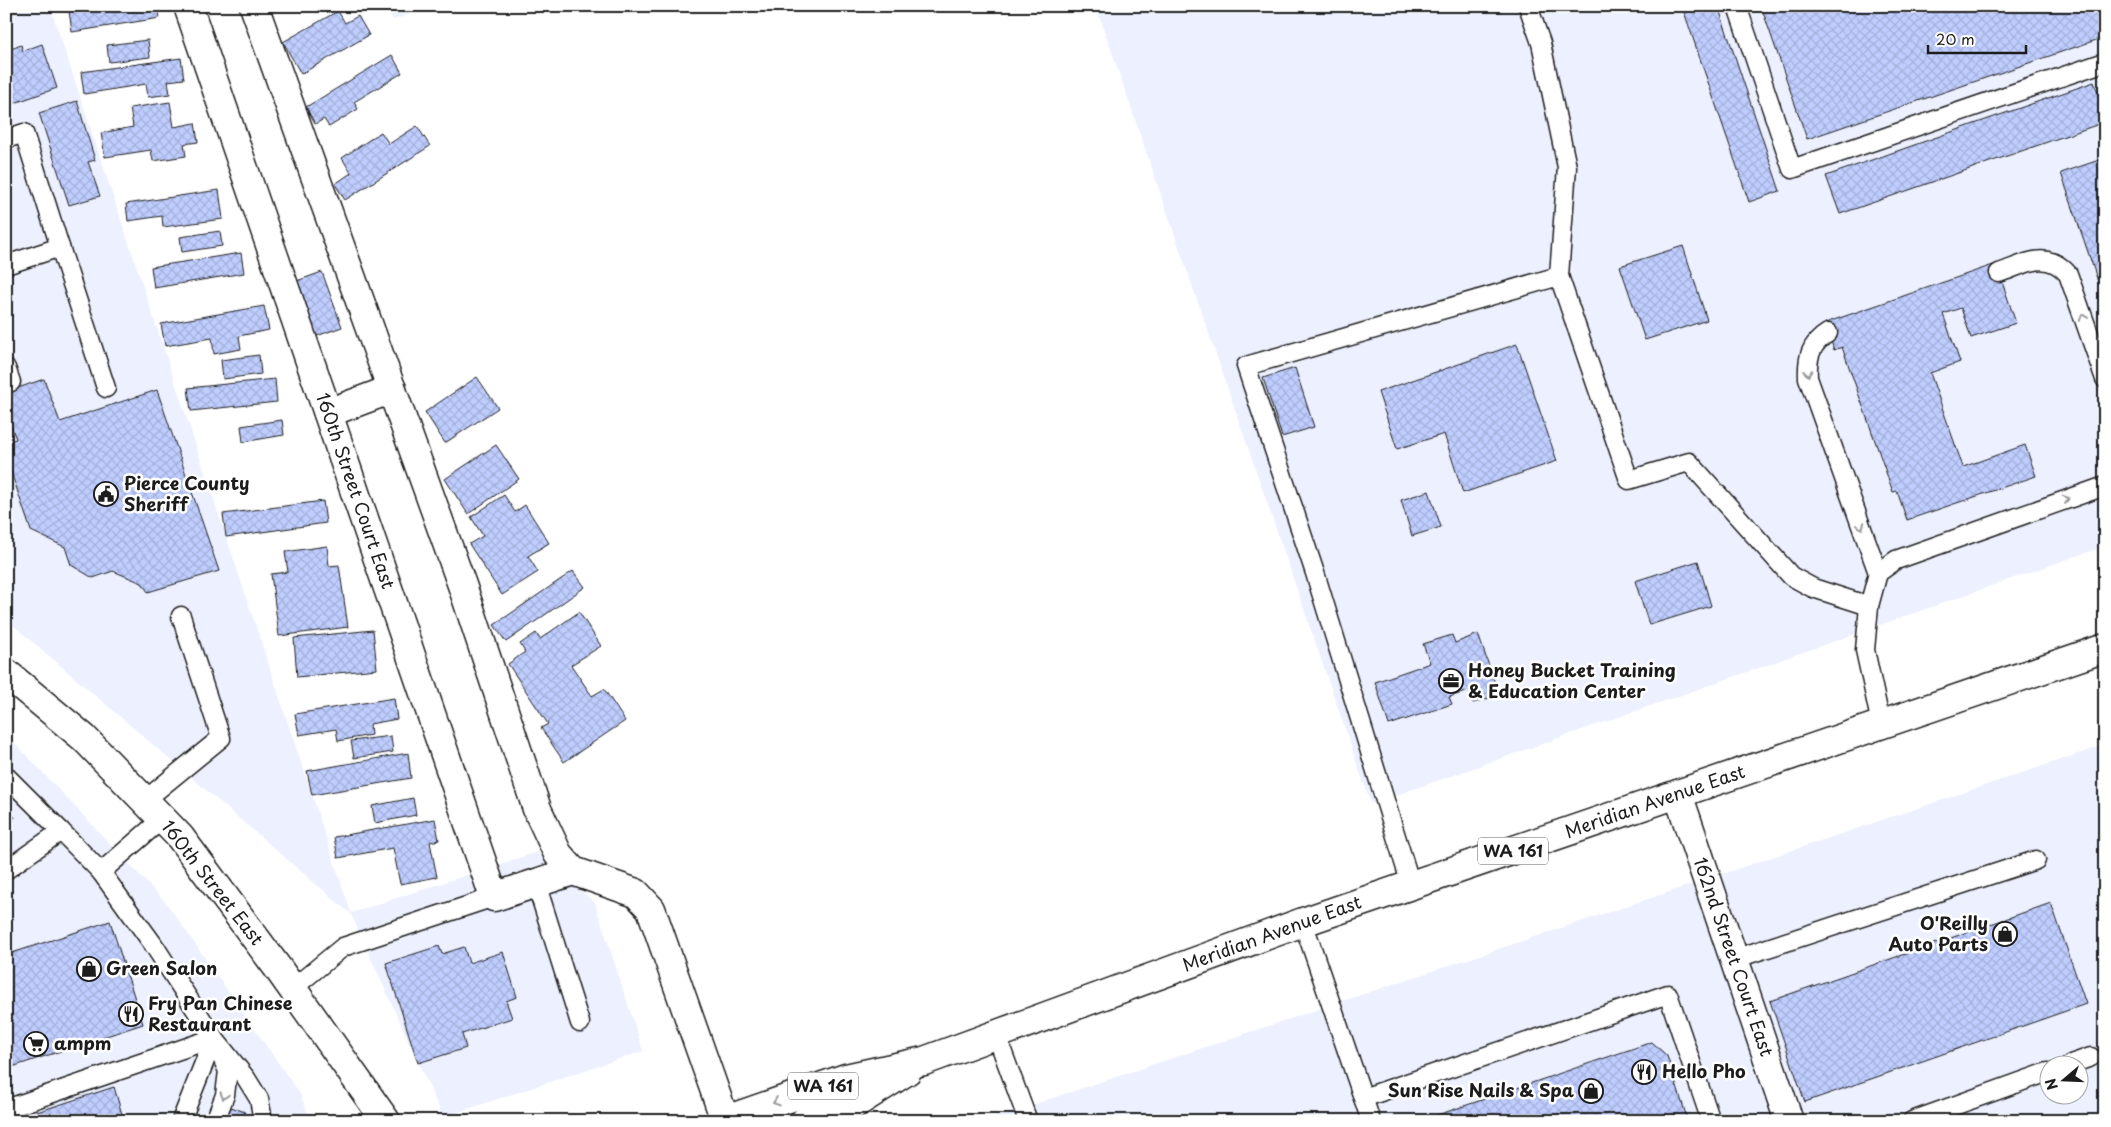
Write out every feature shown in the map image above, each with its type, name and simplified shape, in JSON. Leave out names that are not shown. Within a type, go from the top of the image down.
[{"type":"street","name":"160th Street Court East","points":[[188,6],[494,897]]},
{"type":"street","points":[[254,6],[462,585],[538,809],[558,854],[573,871],[636,894],[651,909],[724,1120]]},
{"type":"street","points":[[328,413],[392,390]]},
{"type":"street","name":"Meridian Avenue East","points":[[724,1120],[846,1078],[924,1061],[1303,922],[2105,648]]},
{"type":"street","name":"160th Street East","points":[[6,673],[84,738],[180,838],[292,989],[386,1121]]},
{"type":"street","name":"162nd Street Court East","points":[[1678,794],[1789,1121]]},
{"type":"street","points":[[494,897],[573,871]]},
{"type":"street","name":"Meridian Avenue East","points":[[804,1121],[855,1104],[924,1061]]},
{"type":"lane","points":[[1528,6],[1541,43],[1567,167],[1559,276],[1628,480],[1689,462],[1791,576],[1813,588],[1869,606]]},
{"type":"lane","points":[[1737,6],[1792,169],[2105,62]]},
{"type":"lane","points":[[6,139],[24,133],[106,388]]},
{"type":"lane","points":[[6,264],[60,247]]},
{"type":"lane","points":[[2000,274],[2034,261],[2049,260],[2059,265],[2068,274],[2105,379]]},
{"type":"lane","points":[[1411,885],[1315,574],[1246,366],[1559,276]]},
{"type":"lane","points":[[1828,333],[1819,338],[1812,346],[1807,362],[1808,378],[1878,573],[1869,606],[1865,650],[1881,724]]},
{"type":"lane","points":[[1878,573],[1896,560],[2105,486]]},
{"type":"lane","points":[[101,872],[154,809],[221,738],[181,616]]},
{"type":"lane","points":[[6,776],[101,872],[153,944],[214,1038],[246,1078],[259,1099],[262,1115],[260,1121]]},
{"type":"lane","points":[[6,870],[61,831]]},
{"type":"lane","points":[[1734,959],[2036,860]]},
{"type":"lane","points":[[536,883],[580,1022]]},
{"type":"lane","points":[[292,989],[343,946],[494,897]]},
{"type":"lane","points":[[1303,922],[1371,1121]]},
{"type":"lane","points":[[1363,1098],[1668,994],[1711,1121]]},
{"type":"lane","points":[[996,1034],[1028,1121]]},
{"type":"lane","points":[[6,1109],[214,1038]]},
{"type":"lane","points":[[181,1121],[214,1038]]},
{"type":"lane","points":[[214,1038],[228,1071],[225,1095],[215,1121]]},
{"type":"lane","points":[[1912,1121],[2038,1076]]},
{"type":"shaded area","points":[[6,6],[50,6],[351,913],[537,852],[595,903],[643,1051],[443,1117],[351,914],[6,619]]},
{"type":"shaded area","points":[[388,6],[433,6],[393,20]]},
{"type":"shaded area","points":[[1096,6],[2105,6],[2105,546],[1371,804]]},
{"type":"shaded area","points":[[6,734],[167,904],[300,1094],[311,1121],[6,1121]]},
{"type":"shaded area","points":[[2105,745],[2105,1121],[984,1121],[1672,891]]},
{"type":"building","points":[[99,6],[158,6],[160,18],[72,32],[69,11]]},
{"type":"building","points":[[1682,6],[1718,6],[1780,191],[1749,202]]},
{"type":"building","points":[[1761,6],[2096,6],[2105,31],[2105,37],[1807,139]]},
{"type":"building","points":[[338,11],[345,23],[358,16],[369,35],[301,74],[283,42]]},
{"type":"building","points":[[148,40],[150,57],[109,62],[107,45]]},
{"type":"building","points":[[42,44],[57,88],[6,106],[6,51],[21,45],[23,51]]},
{"type":"building","points":[[392,55],[402,73],[354,102],[358,109],[329,127],[324,119],[315,124],[306,107]]},
{"type":"building","points":[[181,58],[184,79],[168,81],[170,94],[148,97],[146,84],[84,94],[81,72]]},
{"type":"building","points":[[2094,82],[2105,112],[2105,122],[1840,214],[1826,176]]},
{"type":"building","points":[[77,101],[95,160],[88,162],[100,196],[69,205],[39,113]]},
{"type":"building","points":[[170,102],[174,127],[195,123],[198,142],[184,144],[186,156],[153,161],[151,150],[105,157],[101,133],[133,127],[130,108]]},
{"type":"building","points":[[417,126],[430,146],[345,200],[335,184],[351,173],[342,158],[381,132],[389,144]]},
{"type":"building","points":[[2105,158],[2105,302],[2061,173]]},
{"type":"building","points":[[219,190],[223,219],[163,227],[162,216],[128,221],[126,204]]},
{"type":"building","points":[[220,231],[222,246],[182,252],[180,237]]},
{"type":"building","points":[[1683,246],[1707,320],[1645,340],[1620,266]]},
{"type":"building","points":[[241,253],[244,273],[154,288],[151,267]]},
{"type":"building","points":[[1996,264],[2016,323],[1971,338],[1961,308],[1943,314],[1960,362],[1930,373],[1963,467],[2025,445],[2036,476],[1907,520],[1897,491],[1893,492],[1842,347],[1834,350],[1825,323]]},
{"type":"building","points":[[322,272],[342,327],[311,338],[291,283]]},
{"type":"building","points":[[264,306],[269,330],[239,336],[241,349],[214,354],[212,338],[165,346],[161,324]]},
{"type":"building","points":[[1517,344],[1557,461],[1463,493],[1444,434],[1397,449],[1378,392]]},
{"type":"building","points":[[259,355],[261,374],[223,379],[221,360]]},
{"type":"building","points":[[1295,368],[1314,427],[1282,437],[1263,378]]},
{"type":"building","points":[[477,377],[498,408],[445,443],[425,412]]},
{"type":"building","name":"Pierce County Sheriff","points":[[44,379],[60,422],[157,390],[219,571],[148,592],[142,583],[113,571],[93,578],[71,565],[65,547],[31,531],[6,457],[6,442],[16,439],[6,412],[6,392]]},
{"type":"building","points":[[275,379],[277,402],[191,411],[188,388]]},
{"type":"building","points":[[282,420],[284,435],[243,442],[241,426]]},
{"type":"building","points":[[496,445],[519,479],[468,514],[445,479]]},
{"type":"building","points":[[1429,491],[1441,527],[1412,536],[1401,500]]},
{"type":"building","points":[[504,495],[515,512],[525,505],[549,543],[528,556],[538,572],[502,595],[469,544],[483,536],[471,517]]},
{"type":"building","points":[[323,501],[326,523],[226,537],[223,514]]},
{"type":"building","points":[[327,546],[329,566],[339,565],[348,627],[279,636],[271,574],[288,572],[285,552]]},
{"type":"building","points":[[1698,561],[1711,606],[1649,625],[1635,581]]},
{"type":"building","points":[[573,571],[585,587],[506,642],[494,625]]},
{"type":"building","points":[[579,612],[601,646],[571,665],[592,696],[604,689],[625,721],[564,762],[541,728],[548,724],[508,664],[525,652],[520,644],[536,633],[540,639]]},
{"type":"building","points":[[373,630],[377,669],[297,677],[294,638]]},
{"type":"building","points":[[1478,634],[1499,695],[1473,703],[1469,691],[1449,697],[1452,704],[1389,725],[1375,682],[1430,663],[1423,644],[1452,635],[1455,643]]},
{"type":"building","points":[[394,698],[397,719],[370,724],[371,735],[338,741],[336,729],[299,735],[295,714]]},
{"type":"building","points":[[391,736],[393,752],[354,758],[351,741]]},
{"type":"building","points":[[408,753],[411,778],[312,795],[307,771]]},
{"type":"building","points":[[413,798],[416,815],[375,823],[372,806]]},
{"type":"building","points":[[6,809],[15,817],[6,828]]},
{"type":"building","points":[[435,819],[439,840],[430,842],[437,877],[400,884],[393,848],[338,858],[334,837]]},
{"type":"building","points":[[2051,903],[2086,1004],[1805,1102],[1770,1001]]},
{"type":"building","points":[[110,921],[143,1024],[6,1069],[6,955]]},
{"type":"building","points":[[439,946],[442,954],[464,947],[469,963],[503,952],[517,997],[506,1001],[512,1018],[462,1034],[466,1048],[418,1063],[386,963]]},
{"type":"building","points":[[1652,1042],[1667,1056],[1688,1121],[1420,1121]]},
{"type":"building","points":[[114,1087],[124,1121],[9,1121]]},
{"type":"building","points":[[231,1107],[245,1112],[242,1121],[225,1121]]},
{"type":"place","name":"Pierce County Sheriff","points":[[106,494]]},
{"type":"place","name":"Honey Bucket Training & Education Center","points":[[1451,681]]},
{"type":"place","name":"O'Reilly Auto Parts","points":[[2005,934]]},
{"type":"place","name":"Green Salon","points":[[89,969]]},
{"type":"place","name":"Fry Pan Chinese Restaurant","points":[[131,1014]]},
{"type":"place","name":"ampm","points":[[36,1044]]},
{"type":"place","name":"Hello Pho","points":[[1644,1072]]},
{"type":"place","name":"Sun Rise Nails & Spa","points":[[1591,1091]]}]
